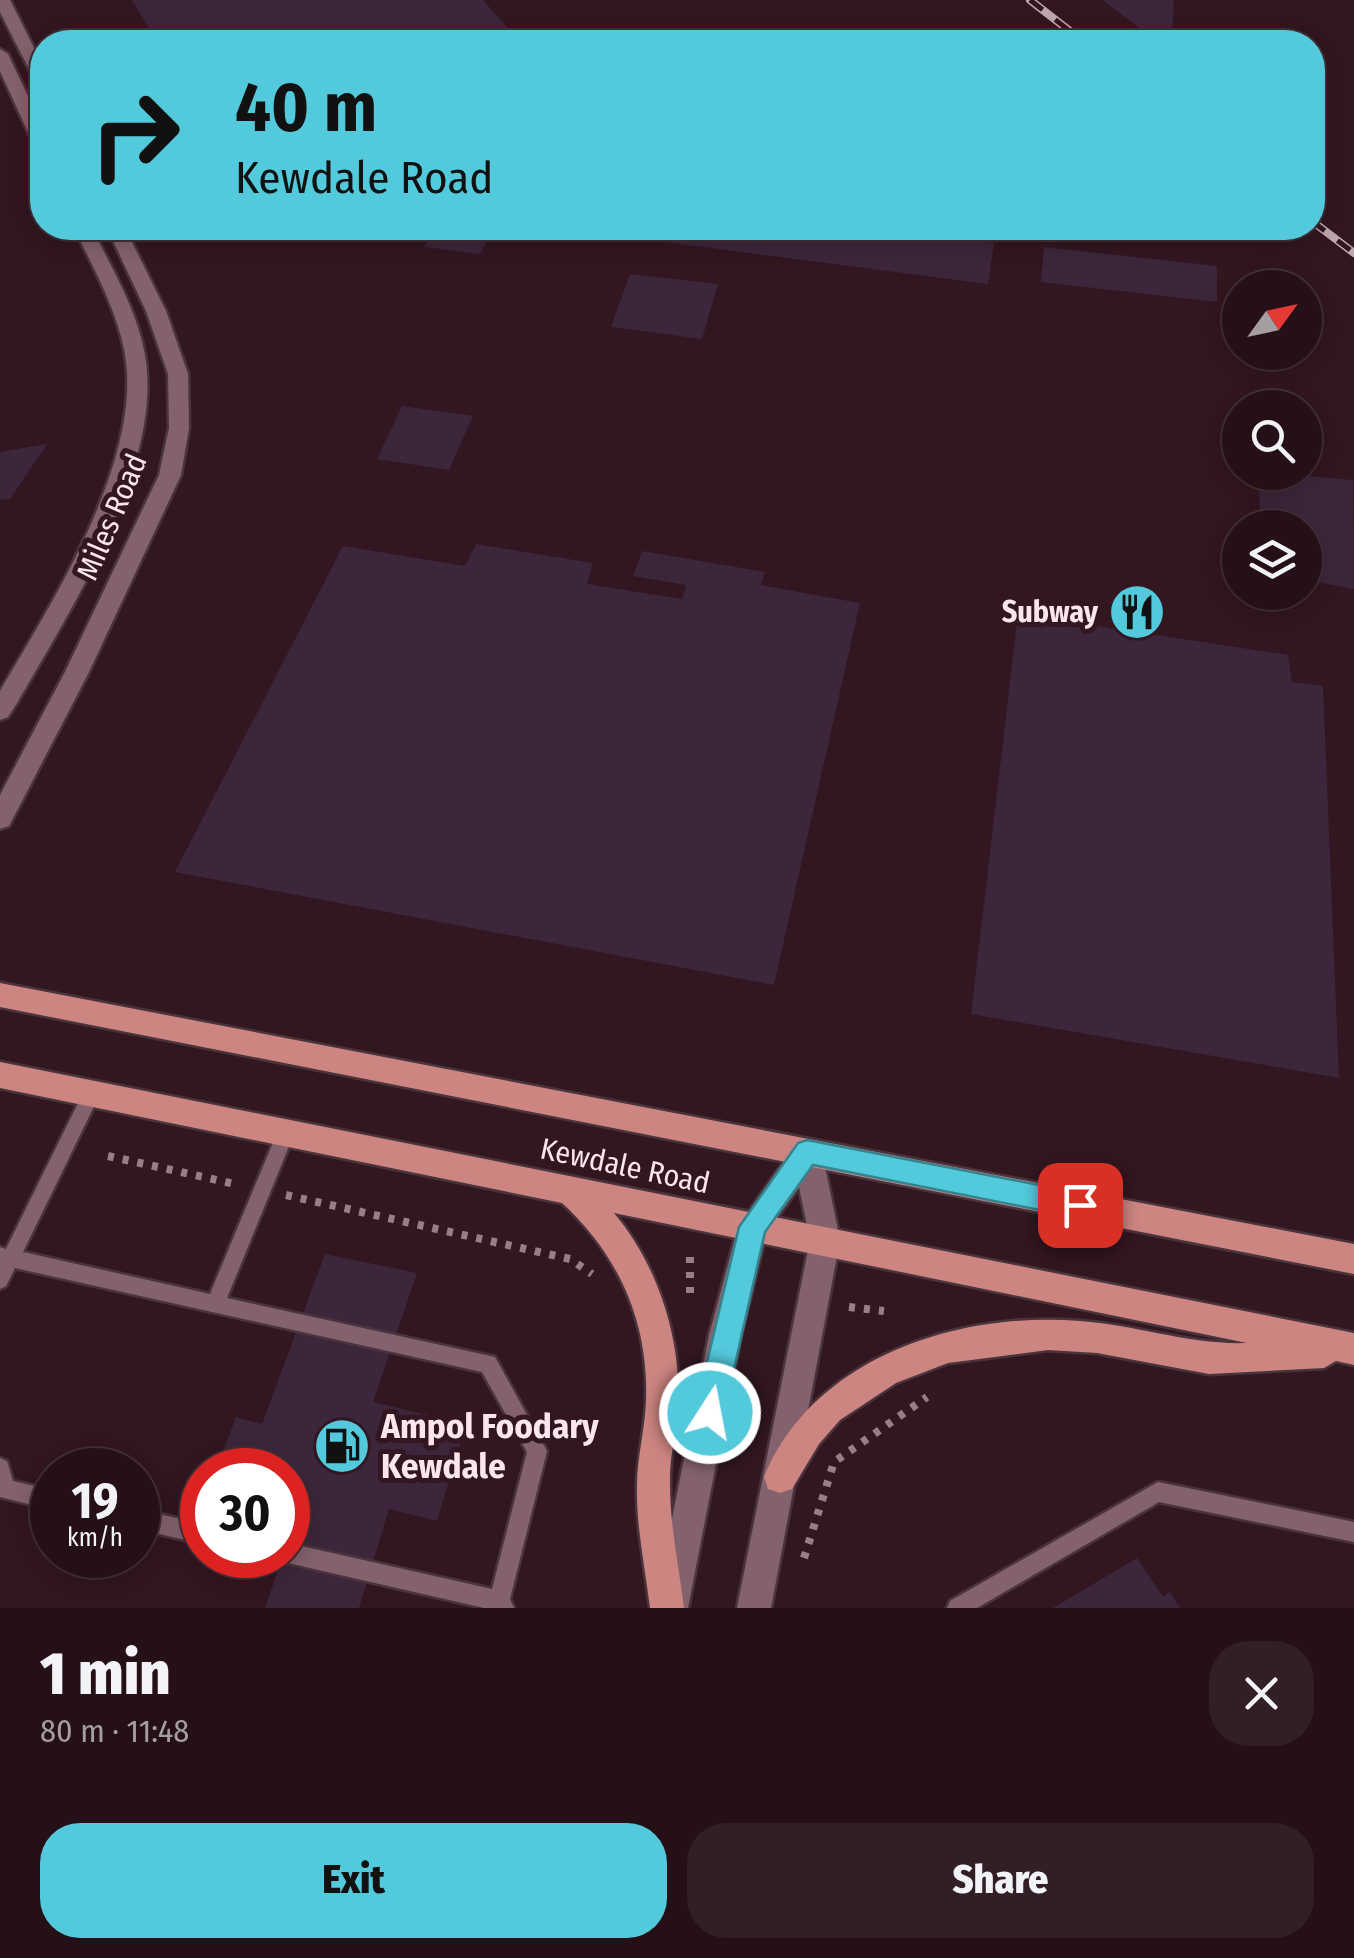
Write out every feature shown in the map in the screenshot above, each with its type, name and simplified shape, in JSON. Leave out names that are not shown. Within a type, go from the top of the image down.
[{"type":"main road","name":"Kewdale Road","points":[[0,995],[1354,1258]]},
{"type":"main road","name":"Kewdale Road","points":[[0,1075],[1354,1349]]},
{"type":"main road","points":[[570,1190],[600,1215],[622,1241],[650,1310],[662,1394],[653,1482],[669,1608]]},
{"type":"main road","points":[[780,1476],[803,1438],[828,1410],[910,1360],[953,1346],[1030,1336],[1082,1336],[1211,1359],[1354,1349]]},
{"type":"street","points":[[2,0],[30,55]]},
{"type":"street","points":[[0,54],[30,117]]},
{"type":"street","name":"Miles Road","points":[[0,711],[106,514],[128,465],[137,419],[137,366],[117,303],[88,240]]},
{"type":"street","name":"Miles Road","points":[[0,819],[66,695],[170,474],[179,428],[178,374],[156,311],[122,240]]},
{"type":"street","points":[[669,1608],[725,1335],[753,1227],[807,1152]]},
{"type":"street","points":[[754,1608],[825,1240],[807,1152]]},
{"type":"lane","points":[[0,1280],[5,1257],[91,1094]]},
{"type":"lane","points":[[215,1304],[285,1134]]},
{"type":"lane","points":[[5,1257],[488,1364],[537,1452],[501,1604],[310,1558]]},
{"type":"lane","points":[[0,1468],[6,1489],[30,1495]]},
{"type":"lane","points":[[957,1608],[1158,1492],[1354,1532]]},
{"type":"path","points":[[108,1156],[570,1258],[601,1282]]},
{"type":"path","points":[[690,1257],[690,1300]]},
{"type":"path","points":[[849,1306],[884,1310]]},
{"type":"path","points":[[802,1564],[834,1462],[927,1397]]},
{"type":"building","points":[[132,0],[483,0],[509,30],[150,30]]},
{"type":"building","points":[[1103,0],[1174,0],[1172,30],[1142,30]]},
{"type":"building","points":[[428,240],[488,240],[480,254],[424,247]]},
{"type":"building","points":[[649,240],[994,243],[988,284]]},
{"type":"building","points":[[1044,247],[1217,266],[1217,302],[1041,282]]},
{"type":"building","points":[[630,274],[718,284],[702,339],[611,327]]},
{"type":"building","points":[[402,406],[473,416],[449,470],[377,459]]},
{"type":"building","points":[[47,444],[10,499],[0,500],[0,452]]},
{"type":"building","points":[[1322,477],[1353,480],[1354,589],[1322,583],[1322,510],[1260,510],[1259,490],[1322,490]]},
{"type":"building","points":[[476,544],[593,563],[587,584],[682,599],[686,585],[633,576],[642,551],[765,572],[761,585],[860,603],[774,985],[175,872],[343,546],[465,566]]},
{"type":"building","points":[[1018,614],[1288,655],[1292,682],[1323,686],[1339,1078],[971,1014]]},
{"type":"building","points":[[325,1254],[417,1273],[373,1402],[466,1424],[437,1521],[389,1509],[359,1608],[265,1608],[275,1578],[310,1578],[310,1448],[224,1448],[236,1417],[262,1424]]},
{"type":"building","points":[[1137,1558],[1163,1597],[1170,1592],[1180,1608],[1053,1608]]},
{"type":"railway","points":[[1030,0],[1069,30]]},
{"type":"railway","points":[[1325,231],[1354,253]]},
{"type":"place","name":"Subway","points":[[1137,612]]},
{"type":"place","name":"Ampol Foodary Kewdale","points":[[342,1446]]},
{"type":"route","points":[[710,1413],[753,1227],[807,1152],[1080,1205]]}]
